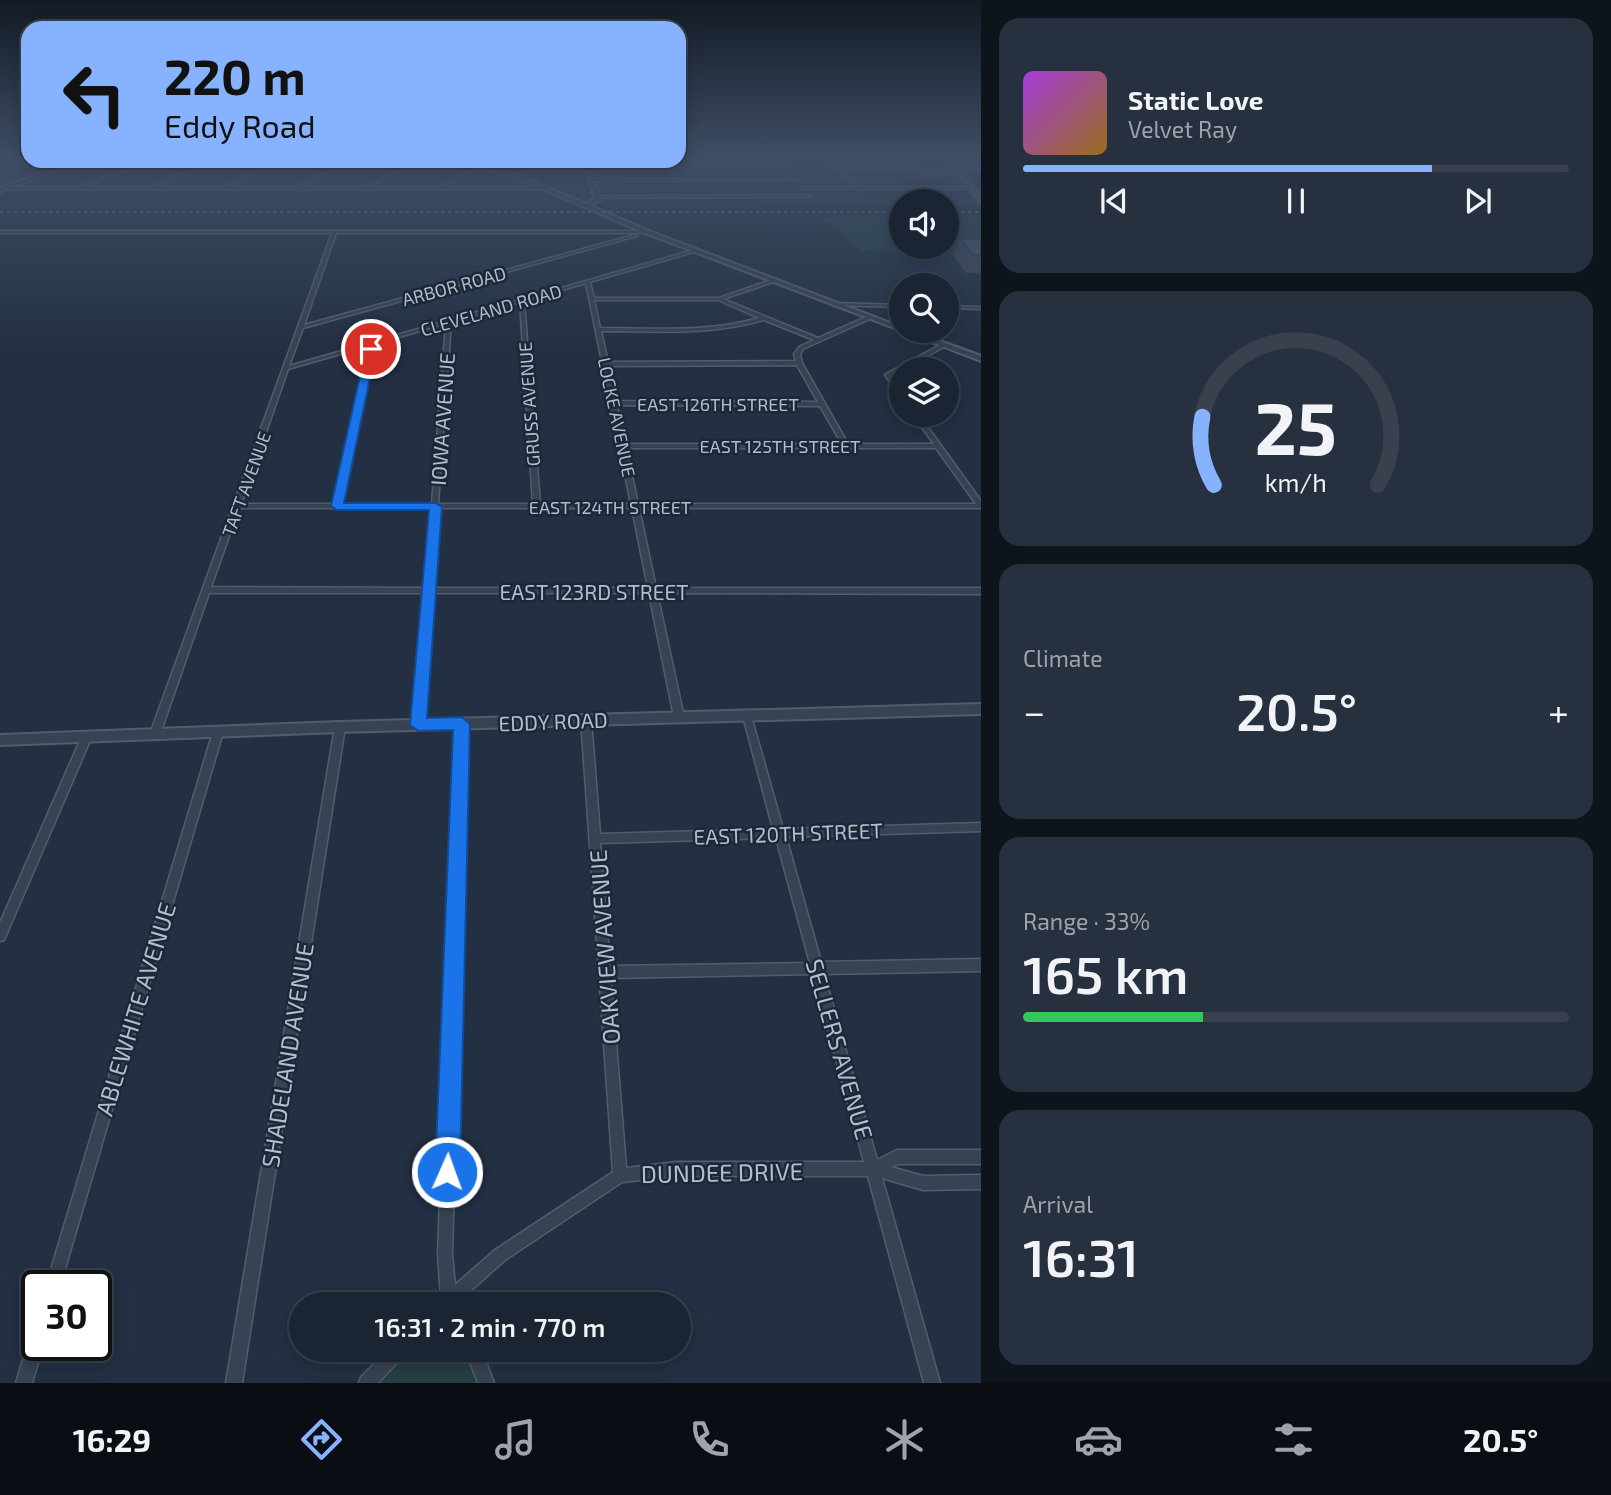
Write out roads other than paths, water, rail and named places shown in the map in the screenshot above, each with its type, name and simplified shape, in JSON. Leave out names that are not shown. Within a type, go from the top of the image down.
[{"type":"street","points":[[622,221],[889,324]]},
{"type":"street","points":[[0,232],[647,232]]},
{"type":"street","name":"ARBOR ROAD","points":[[301,327],[647,232]]},
{"type":"street","name":"TAFT AVENUE","points":[[155,734],[334,233]]},
{"type":"street","name":"CLEVELAND ROAD","points":[[287,368],[371,346],[695,250]]},
{"type":"street","points":[[591,299],[719,299],[774,281]]},
{"type":"street","name":"LOCKE AVENUE","points":[[588,282],[680,717]]},
{"type":"street","points":[[719,299],[817,340]]},
{"type":"street","name":"GRUSS AVENUE","points":[[522,301],[537,507]]},
{"type":"street","points":[[834,304],[889,306]]},
{"type":"street","points":[[959,307],[981,308]]},
{"type":"street","points":[[846,446],[799,363],[797,354],[801,348],[870,317]]},
{"type":"street","points":[[597,329],[732,328],[764,318]]},
{"type":"street","name":"IOWA AVENUE","points":[[418,725],[449,323]]},
{"type":"street","points":[[939,343],[981,359]]},
{"type":"street","points":[[922,357],[944,345]]},
{"type":"street","points":[[337,506],[371,346]]},
{"type":"street","points":[[606,364],[799,363]]},
{"type":"street","name":"EAST 126TH STREET","points":[[614,404],[822,404]]},
{"type":"street","points":[[925,427],[981,506]]},
{"type":"street","name":"EAST 125TH STREET","points":[[623,446],[938,446]]},
{"type":"street","name":"EAST 124TH STREET","points":[[238,506],[981,506]]},
{"type":"street","name":"EAST 123RD STREET","points":[[208,590],[981,591]]},
{"type":"street","name":"EDDY ROAD","points":[[0,740],[586,719],[981,709]]},
{"type":"street","name":"SELLERS AVENUE","points":[[747,716],[932,1383]]},
{"type":"street","name":"OAKVIEW AVENUE","points":[[586,719],[620,1175]]},
{"type":"street","points":[[447,1292],[445,1254],[462,724]]},
{"type":"street","name":"SHADELAND AVENUE","points":[[234,1383],[340,727]]},
{"type":"street","name":"ABLEWHITE AVENUE","points":[[58,1270],[218,732]]},
{"type":"street","points":[[0,936],[87,736]]},
{"type":"street","name":"EAST 120TH STREET","points":[[596,839],[981,827]]},
{"type":"street","points":[[606,972],[981,965]]},
{"type":"street","points":[[874,1170],[897,1157],[981,1157]]},
{"type":"street","name":"DUNDEE DRIVE","points":[[458,1292],[500,1255],[568,1207],[620,1175],[676,1169],[874,1170]]},
{"type":"street","points":[[874,1170],[923,1183],[981,1182]]},
{"type":"street","points":[[24,1383],[31,1361]]},
{"type":"street","points":[[367,1383],[387,1362]]},
{"type":"street","points":[[478,1362],[486,1383]]}]
